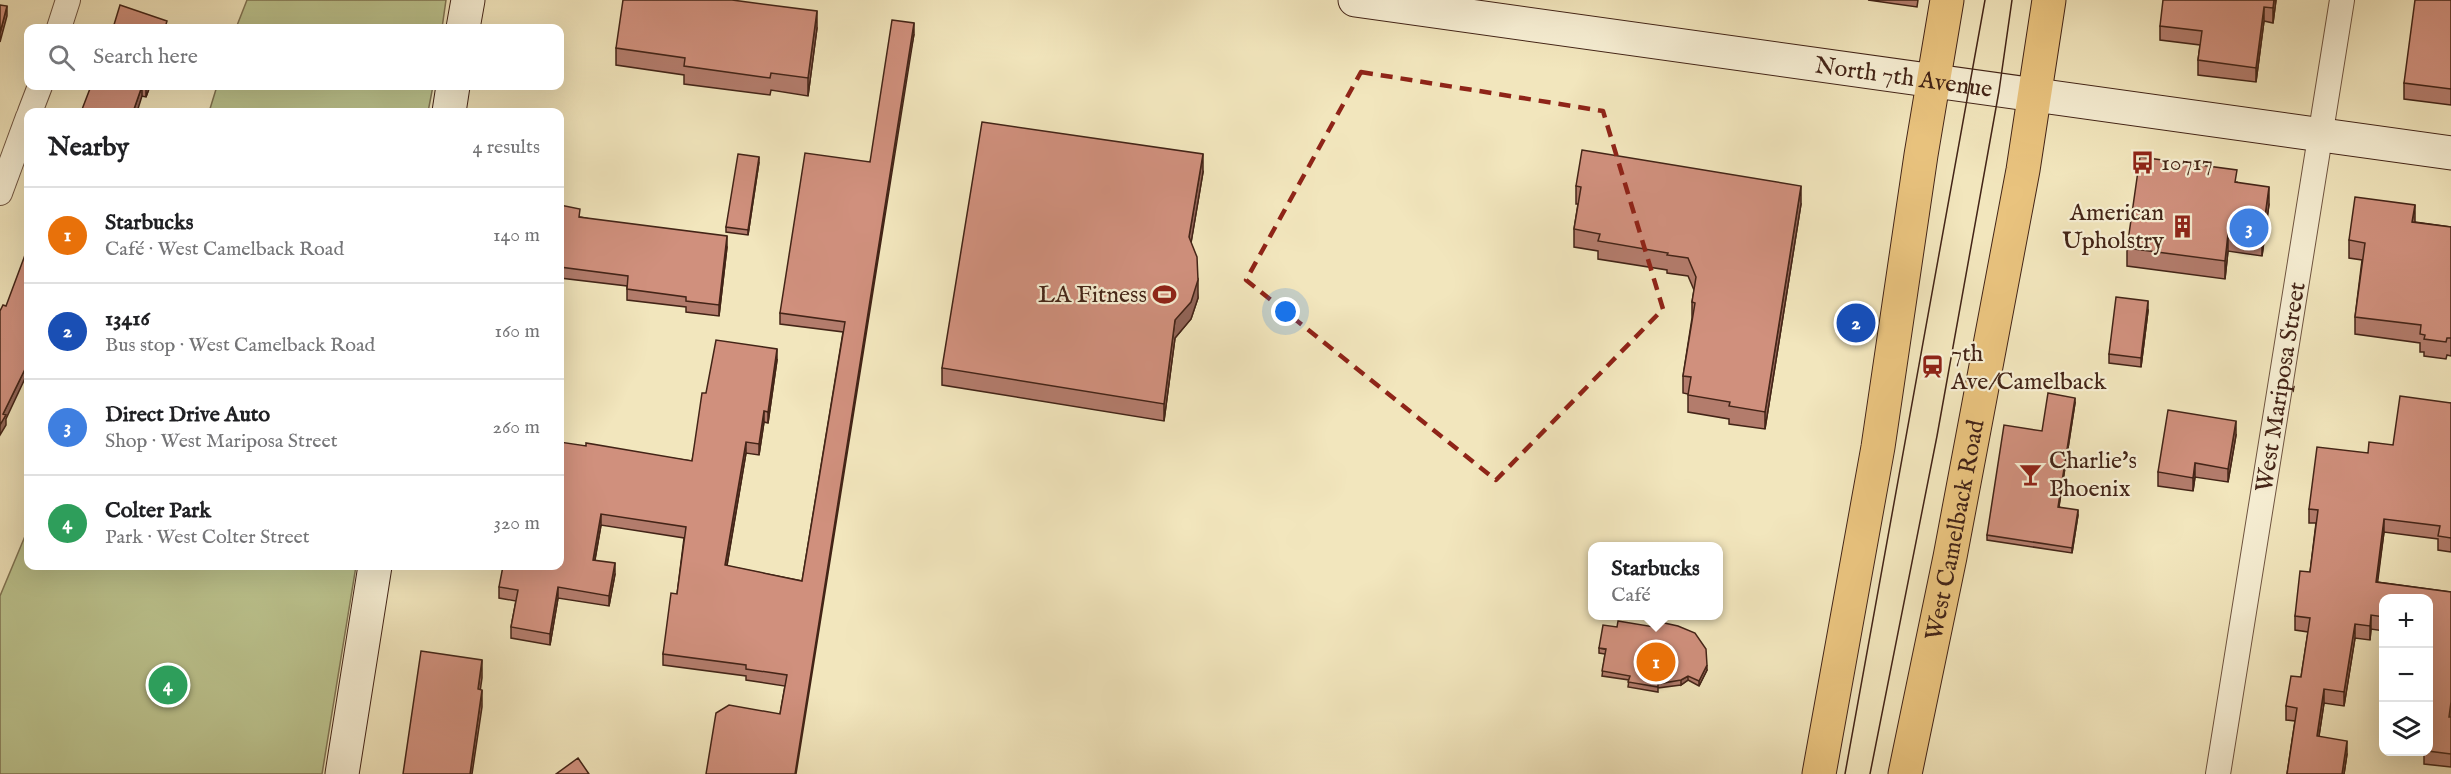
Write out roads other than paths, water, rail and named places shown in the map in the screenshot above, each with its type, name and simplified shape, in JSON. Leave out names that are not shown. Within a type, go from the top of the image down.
[{"type":"main road","points":[[464,24],[468,0]]},
{"type":"main road","name":"North 7th Avenue","points":[[1355,0],[2451,153]]},
{"type":"main road","points":[[1819,774],[1878,447],[1921,155],[1947,0]]},
{"type":"main road","name":"West Camelback Road","points":[[1905,774],[1950,557],[2036,96],[2049,0]]},
{"type":"main road","points":[[450,108],[452,90]]},
{"type":"main road","points":[[342,774],[374,570]]},
{"type":"street","points":[[60,24],[68,0]]},
{"type":"street","name":"West Mariposa Street","points":[[2218,774],[2342,0]]},
{"type":"street","points":[[32,108],[38,90]]},
{"type":"street","points":[[0,194],[24,128]]},
{"type":"tram line","points":[[1845,774],[1985,0]]},
{"type":"tram line","points":[[1870,774],[1937,436],[1999,91],[2012,0]]},
{"type":"place","name":"10717","points":[[2143,162]]},
{"type":"place","name":"American Upholstry","points":[[2182,226]]},
{"type":"place","name":"Direct Drive Auto","points":[[2249,228]]},
{"type":"place","name":"LA Fitness","points":[[1165,294]]},
{"type":"place","name":"13416","points":[[1856,323]]},
{"type":"place","name":"7th Ave/Camelback","points":[[1933,367]]},
{"type":"place","name":"Charlie's Phoenix","points":[[2031,474]]},
{"type":"place","name":"Starbucks","points":[[1656,662]]},
{"type":"place","name":"Colter Park","points":[[168,685]]}]
